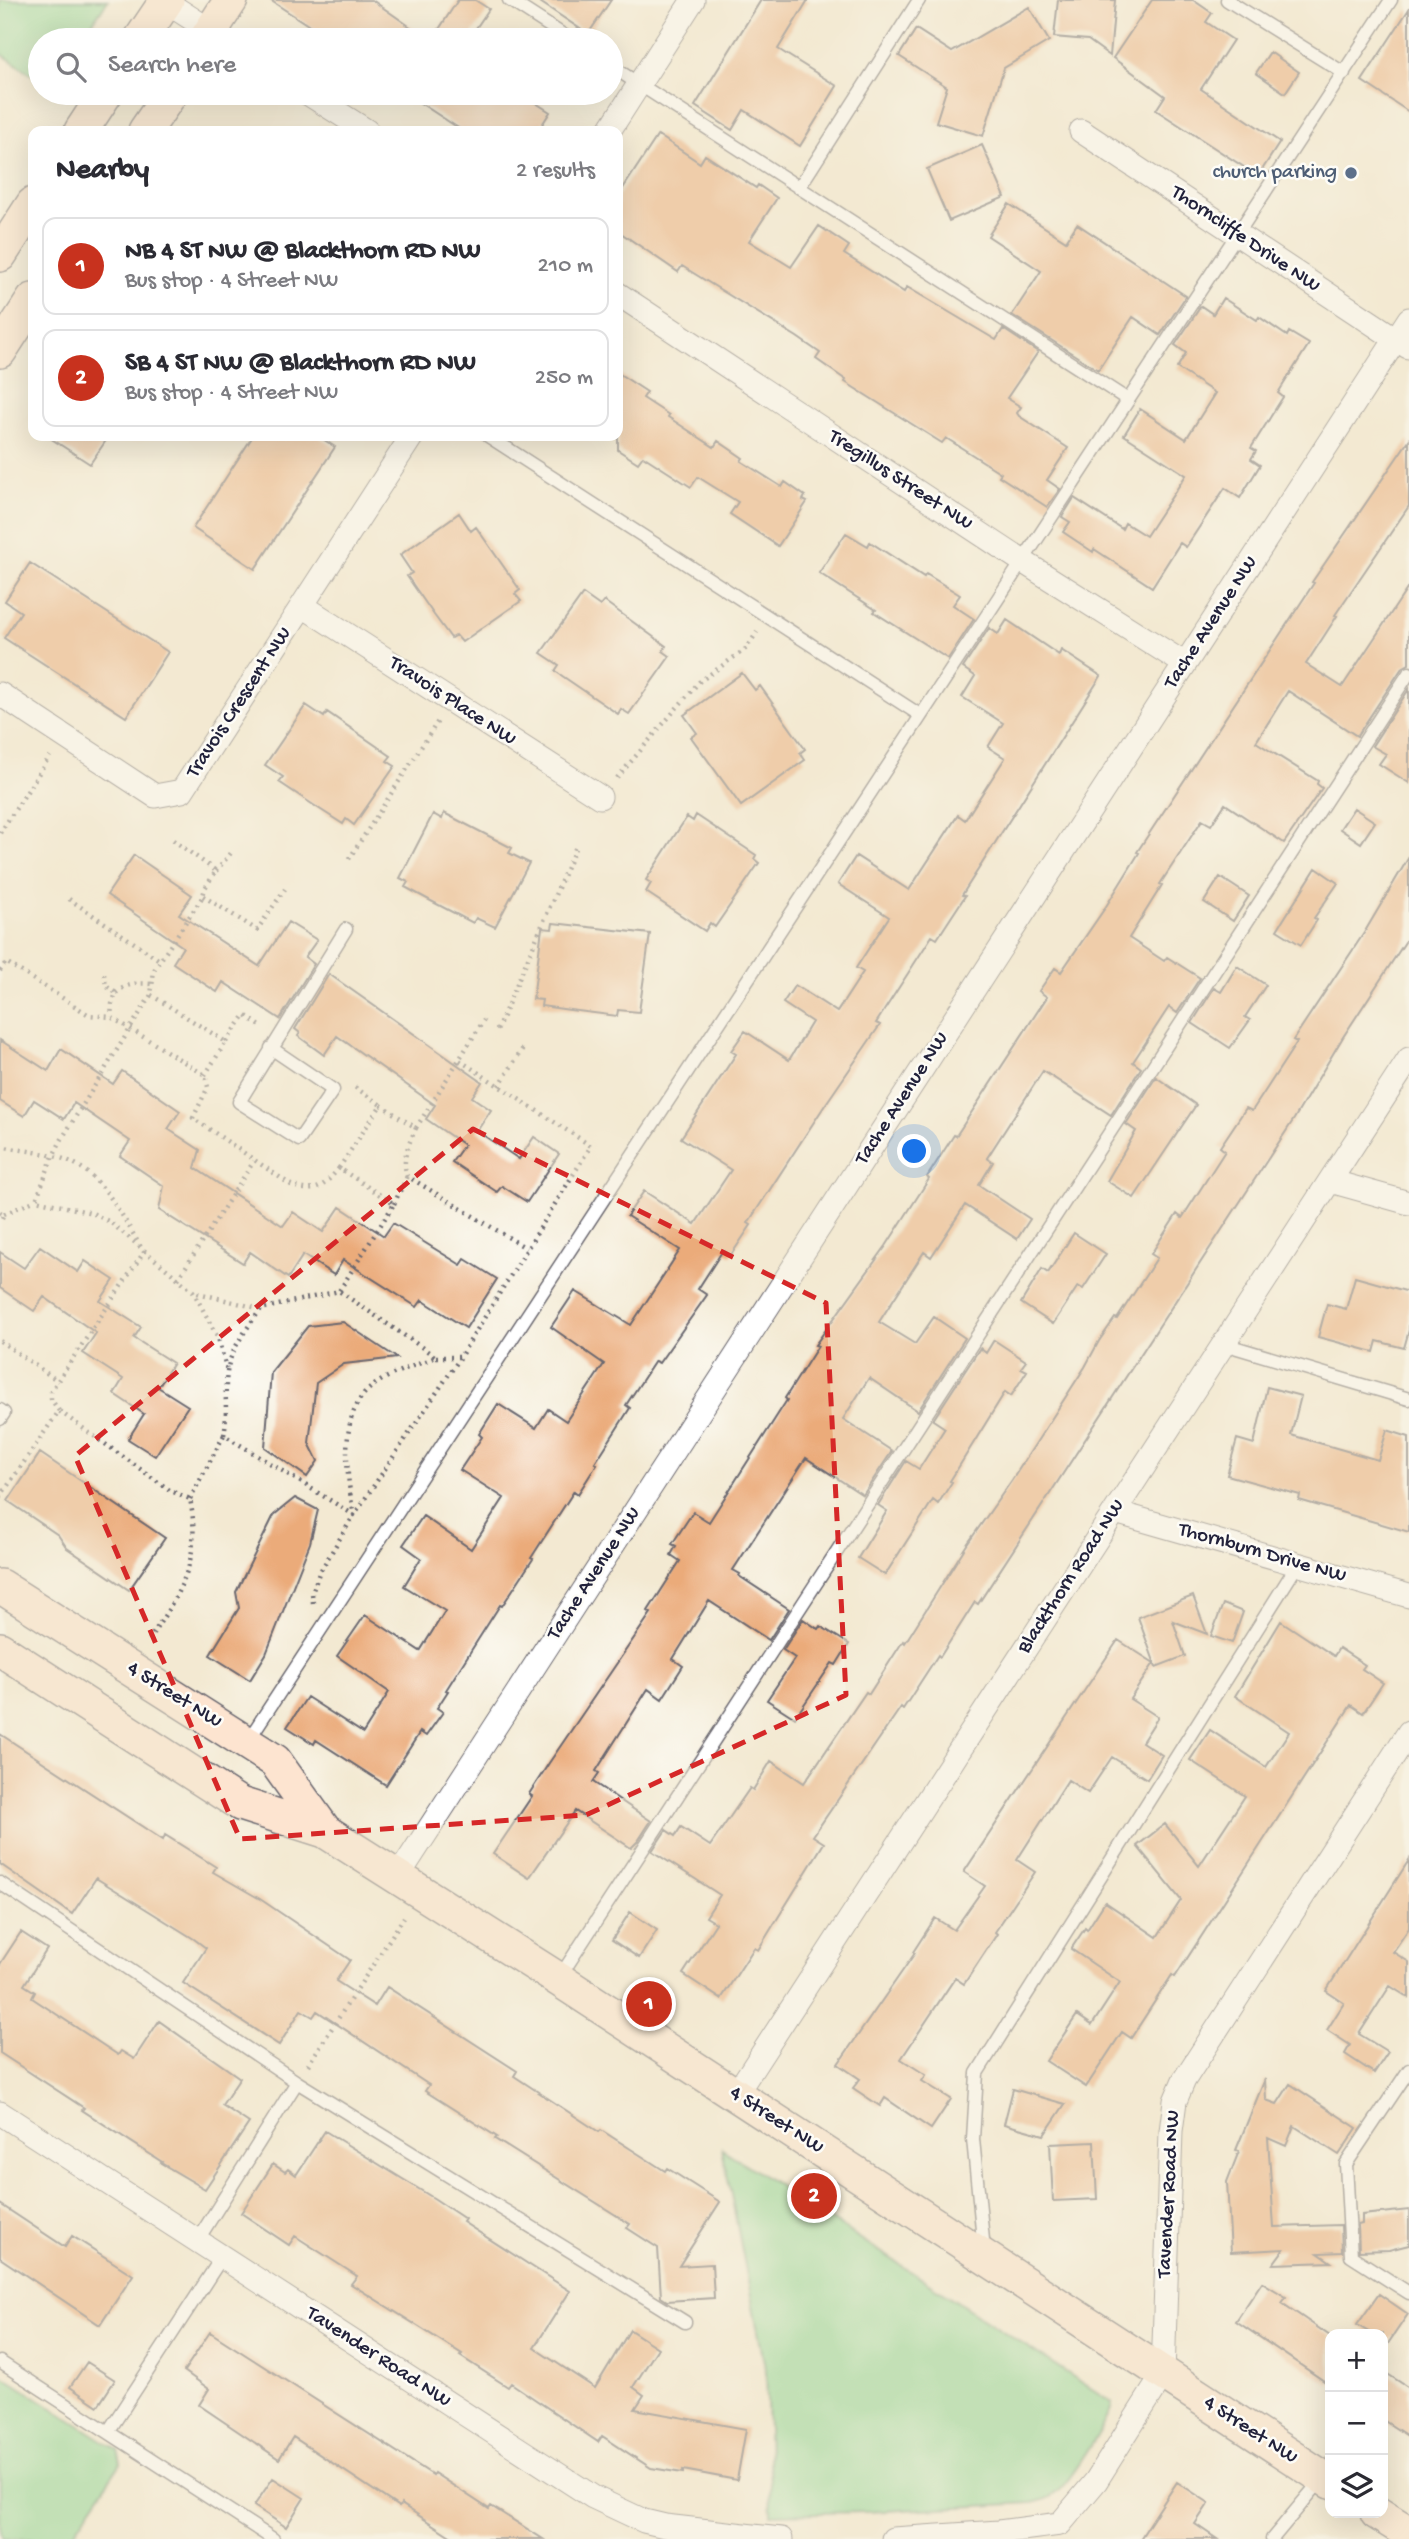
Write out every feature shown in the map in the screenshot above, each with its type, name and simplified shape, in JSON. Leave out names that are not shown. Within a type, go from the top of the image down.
[{"type":"main road","points":[[218,28],[231,0]]},
{"type":"main road","points":[[148,28],[166,1]]},
{"type":"main road","points":[[84,126],[98,105]]},
{"type":"main road","points":[[148,126],[163,105]]},
{"type":"main road","points":[[0,255],[28,212]]},
{"type":"main road","points":[[0,351],[28,308]]},
{"type":"main road","name":"4 Street NW","points":[[0,1586],[275,1761],[325,1832]]},
{"type":"main road","name":"4 Street NW","points":[[0,1648],[240,1804],[325,1832],[736,2094],[1325,2479]]},
{"type":"main road","points":[[1385,2518],[1409,2533]]},
{"type":"street","points":[[612,126],[693,0]]},
{"type":"street","points":[[166,1],[202,28]]},
{"type":"street","points":[[326,105],[359,126]]},
{"type":"street","name":"Thorncliffe Drive NW","points":[[1082,131],[1402,344]]},
{"type":"street","name":"Tregillus Street NW","points":[[623,297],[1022,561],[1185,664]]},
{"type":"street","name":"Tache Avenue NW","points":[[408,1885],[1185,664],[1402,344],[1409,319]]},
{"type":"street","name":"Travois Crescent NW","points":[[0,694],[155,796],[182,791],[409,441]]},
{"type":"street","name":"Travois Place NW","points":[[303,606],[600,797]]},
{"type":"street","name":"Blackthorn Road NW","points":[[736,2094],[1409,1059]]},
{"type":"street","points":[[1330,1181],[1409,1203]]},
{"type":"street","name":"Thornburn Drive NW","points":[[1115,1511],[1409,1596]]},
{"type":"street","name":"Tavender Road NW","points":[[1164,2375],[1171,2131],[1175,2101],[1184,2080],[1409,1732]]},
{"type":"street","name":"Tavender Road NW","points":[[0,2113],[593,2497],[644,2521],[665,2526],[781,2539]]},
{"type":"street","points":[[893,2539],[999,2535],[1060,2524],[1096,2481],[1164,2375]]},
{"type":"lane","points":[[509,0],[552,28]]},
{"type":"lane","points":[[800,186],[919,0]]},
{"type":"lane","points":[[1227,0],[1344,73]]},
{"type":"lane","points":[[247,1742],[1391,0]]},
{"type":"lane","points":[[623,74],[1128,400]]},
{"type":"lane","points":[[496,441],[920,715]]},
{"type":"lane","points":[[558,1979],[1409,673]]},
{"type":"lane","points":[[271,1048],[333,1090],[299,1140],[239,1101],[271,1048],[346,929]]},
{"type":"lane","points":[[1223,1344],[1409,1399]]},
{"type":"lane","points":[[0,1410],[4,1413],[0,1419]]},
{"type":"lane","points":[[984,2258],[973,2139],[977,2073],[1298,1564]]},
{"type":"lane","points":[[0,1883],[297,2082],[685,2322]]},
{"type":"lane","points":[[1409,2070],[1346,2164],[1351,2256],[1409,2293]]},
{"type":"lane","points":[[197,2241],[297,2082]]},
{"type":"lane","points":[[108,2432],[222,2257]]},
{"type":"lane","points":[[0,2362],[273,2539]]},
{"type":"lane","points":[[1272,2539],[1325,2481]]},
{"type":"path","points":[[600,797],[699,682],[747,648],[766,617]]},
{"type":"path","points":[[349,859],[438,721]]},
{"type":"path","points":[[0,833],[50,756]]},
{"type":"path","points":[[173,840],[216,872]]},
{"type":"path","points":[[497,1030],[577,844]]},
{"type":"path","points":[[36,1200],[53,1156],[151,995],[155,970],[203,896],[205,888],[232,853]]},
{"type":"path","points":[[203,896],[257,930],[285,889]]},
{"type":"path","points":[[69,900],[161,961]]},
{"type":"path","points":[[0,971],[6,962],[89,1015],[111,1017],[205,1075],[208,1087],[193,1118],[254,1161],[302,1190],[315,1189],[325,1184],[339,1168],[394,1204]]},
{"type":"path","points":[[104,975],[106,986],[116,993]]},
{"type":"path","points":[[111,1017],[116,993],[123,986],[152,984]]},
{"type":"path","points":[[151,995],[226,1042],[205,1075]]},
{"type":"path","points":[[193,1291],[261,1309],[338,1291],[394,1204],[407,1176],[405,1154],[416,1128],[484,1020]]},
{"type":"path","points":[[499,1086],[523,1048]]},
{"type":"path","points":[[318,1633],[312,1593],[319,1573],[354,1515],[460,1357],[591,1146],[459,1060]]},
{"type":"path","points":[[381,1105],[416,1128]]},
{"type":"path","points":[[0,1146],[53,1156],[85,1170],[99,1183],[144,1252]]},
{"type":"path","points":[[178,1279],[254,1161]]},
{"type":"path","points":[[407,1176],[526,1248]]},
{"type":"path","points":[[0,1222],[2,1213],[36,1200],[92,1213],[110,1222],[193,1291],[218,1338],[227,1371],[227,1419],[224,1435],[190,1499],[194,1517],[192,1557],[174,1602],[149,1640]]},
{"type":"path","points":[[144,1252],[51,1391],[51,1399],[59,1410],[171,1491],[190,1499]]},
{"type":"path","points":[[338,1291],[436,1357]]},
{"type":"path","points":[[227,1371],[239,1343],[261,1309]]},
{"type":"path","points":[[0,1340],[58,1381]]},
{"type":"path","points":[[354,1515],[348,1483],[348,1449],[350,1420],[357,1404],[366,1392],[379,1382],[436,1357],[460,1357]]},
{"type":"path","points":[[0,1497],[59,1410]]},
{"type":"path","points":[[224,1435],[354,1515]]},
{"type":"path","points":[[297,2082],[408,1885]]},
{"type":"highlighted area","points":[[473,1129],[826,1303],[846,1695],[586,1815],[240,1839],[75,1456]]},
{"type":"green space","points":[[0,0],[108,0],[89,28],[28,28],[28,72],[0,53]]},
{"type":"green space","points":[[722,2149],[1112,2402],[1105,2421],[1089,2448],[1057,2492],[1032,2503],[771,2514],[766,2372]]},
{"type":"green space","points":[[0,2374],[118,2450],[121,2463],[70,2539],[2,2539]]},
{"type":"building","points":[[270,0],[372,0],[412,28],[313,28]]},
{"type":"building","points":[[458,0],[475,0],[489,9],[476,28],[440,28]]},
{"type":"building","points":[[537,0],[611,0],[592,28],[579,28]]},
{"type":"building","points":[[761,0],[808,0],[778,49],[837,86],[800,146],[744,110],[732,130],[695,106]]},
{"type":"building","points":[[1058,0],[1115,0],[1110,56],[1088,40],[1054,37]]},
{"type":"building","points":[[1152,0],[1193,0],[1212,13],[1206,22],[1233,40],[1201,89],[1280,142],[1258,176],[1156,110],[1165,96],[1113,58]]},
{"type":"building","points":[[1029,7],[1049,41],[1004,68],[983,136],[936,122],[947,87],[899,56],[916,29],[952,52]]},
{"type":"building","points":[[1409,9],[1409,112],[1362,81]]},
{"type":"building","points":[[1270,52],[1299,72],[1285,93],[1256,73]]},
{"type":"building","points":[[423,105],[539,105],[550,112],[541,126],[455,126]]},
{"type":"building","points":[[658,135],[700,163],[705,155],[756,188],[758,185],[777,198],[749,241],[791,267],[819,226],[849,246],[844,254],[904,292],[907,287],[996,340],[1003,329],[1038,352],[1007,398],[1021,407],[1017,413],[1019,416],[1068,448],[1047,480],[1060,489],[1047,507],[999,476],[1001,473],[946,438],[942,443],[845,382],[846,380],[816,359],[820,353],[797,337],[682,266],[678,272],[623,234],[623,188]]},
{"type":"building","points":[[982,145],[1005,197],[949,221],[927,169]]},
{"type":"building","points":[[1009,204],[1066,241],[1077,224],[1186,296],[1160,335],[1133,317],[1098,370],[1012,315],[1041,271],[988,236]]},
{"type":"building","points":[[1223,298],[1257,320],[1259,317],[1287,336],[1289,332],[1309,344],[1278,393],[1283,397],[1251,448],[1256,451],[1251,459],[1260,465],[1240,498],[1225,488],[1186,547],[1180,543],[1152,587],[1063,532],[1070,522],[1062,517],[1074,498],[1122,529],[1125,523],[1146,536],[1186,475],[1124,435],[1140,409],[1186,439],[1215,393],[1177,368],[1186,353],[1175,345],[1201,306],[1213,314]]},
{"type":"building","points":[[623,376],[647,392],[643,398],[669,415],[668,417],[714,447],[718,441],[743,458],[741,461],[782,487],[785,482],[805,496],[803,500],[807,502],[778,546],[730,514],[738,502],[698,477],[691,487],[643,456],[638,463],[618,450],[618,441],[623,441]]},
{"type":"building","points":[[1409,440],[1409,506],[1335,615],[1337,616],[1306,664],[1342,687],[1409,586],[1409,664],[1402,668],[1357,736],[1288,691],[1256,742],[1318,781],[1317,784],[1322,788],[1284,843],[1225,804],[1211,825],[1202,820],[1129,938],[1164,961],[1167,957],[1200,978],[1177,1013],[1169,1007],[1133,1062],[1141,1068],[1111,1115],[1043,1071],[987,1158],[993,1162],[979,1185],[1030,1219],[1017,1239],[965,1205],[931,1257],[924,1252],[879,1322],[915,1344],[934,1317],[965,1338],[918,1411],[869,1378],[843,1419],[892,1451],[863,1495],[806,1458],[733,1570],[789,1609],[769,1640],[709,1601],[673,1659],[683,1666],[662,1699],[648,1689],[596,1771],[599,1773],[593,1782],[651,1821],[638,1841],[631,1848],[575,1811],[529,1878],[493,1854],[532,1796],[529,1794],[549,1763],[651,1613],[648,1611],[680,1561],[671,1555],[676,1546],[672,1544],[693,1512],[709,1522],[787,1400],[785,1398],[818,1346],[815,1345],[886,1246],[954,1135],[956,1136],[1047,997],[1039,991],[1055,968],[1061,972],[1105,908],[1139,853],[1137,852],[1314,583],[1312,582]]},
{"type":"building","points":[[55,441],[106,441],[90,464]]},
{"type":"building","points":[[250,441],[326,441],[335,447],[255,569],[193,528]]},
{"type":"building","points":[[459,513],[471,531],[476,527],[520,590],[515,594],[521,601],[462,642],[456,635],[451,638],[434,615],[407,576],[412,573],[400,555]]},
{"type":"building","points":[[846,533],[868,546],[870,542],[924,577],[926,574],[960,595],[953,605],[974,619],[948,659],[819,573]]},
{"type":"building","points":[[30,563],[168,652],[126,717],[4,638],[21,612],[5,601]]},
{"type":"building","points":[[583,594],[600,606],[604,601],[666,646],[663,651],[670,656],[629,714],[621,709],[618,714],[555,671],[559,665],[541,653]]},
{"type":"building","points":[[1007,620],[1059,655],[1061,650],[1101,676],[962,895],[965,896],[937,939],[932,936],[876,1023],[880,1025],[748,1223],[751,1225],[731,1255],[723,1250],[698,1289],[707,1295],[659,1363],[655,1361],[626,1405],[630,1408],[595,1463],[597,1464],[578,1494],[574,1491],[531,1558],[533,1559],[446,1690],[448,1691],[437,1708],[443,1712],[426,1736],[420,1732],[386,1785],[316,1740],[314,1744],[287,1727],[307,1697],[363,1733],[389,1692],[337,1656],[365,1615],[420,1651],[445,1611],[404,1586],[421,1558],[403,1545],[423,1516],[471,1549],[504,1498],[460,1470],[482,1437],[479,1434],[498,1404],[536,1428],[548,1409],[566,1421],[604,1364],[551,1327],[575,1291],[631,1325],[680,1250],[627,1216],[644,1191],[695,1224],[731,1170],[681,1138],[736,1054],[731,1051],[745,1031],[789,1060],[812,1022],[783,1003],[795,985],[837,1012],[863,972],[856,968],[889,917],[838,884],[856,856],[909,890],[958,815],[965,820],[1005,758],[988,747],[1003,723],[962,697],[975,676],[963,668],[989,628],[998,634]]},
{"type":"building","points":[[742,673],[755,690],[760,686],[805,749],[800,753],[805,760],[741,806],[691,737],[697,733],[684,715]]},
{"type":"building","points":[[1409,689],[1409,783],[1379,764],[1386,754],[1372,746]]},
{"type":"building","points":[[306,705],[324,717],[327,712],[391,756],[387,761],[395,766],[354,825],[346,819],[343,824],[279,782],[283,777],[265,765]]},
{"type":"building","points":[[1354,808],[1375,822],[1361,843],[1340,829]]},
{"type":"building","points":[[444,813],[512,848],[509,853],[529,863],[495,927],[476,918],[473,923],[405,887],[408,882],[400,878],[433,814],[442,819]]},
{"type":"building","points":[[696,815],[756,855],[754,859],[759,863],[715,927],[710,923],[705,931],[646,892],[651,883],[646,880],[671,841],[687,817],[693,821]]},
{"type":"building","points":[[134,855],[192,895],[179,914],[259,966],[288,922],[317,940],[305,957],[314,964],[280,1019],[223,982],[217,992],[173,963],[183,947],[107,895]]},
{"type":"building","points":[[1409,857],[1409,936],[1343,1037],[1294,1119],[978,1604],[975,1602],[940,1657],[938,1655],[903,1709],[901,1707],[813,1836],[824,1843],[758,1950],[754,1948],[721,1999],[683,1974],[716,1923],[706,1917],[720,1895],[652,1851],[666,1830],[675,1836],[681,1827],[710,1846],[750,1788],[753,1790],[771,1761],[804,1783],[866,1692],[869,1694],[903,1641],[905,1643],[966,1546],[1012,1480],[1099,1341],[1115,1318],[1117,1319],[1157,1258],[1151,1254],[1177,1214],[1182,1218],[1225,1151],[1220,1147],[1246,1108],[1252,1111],[1297,1042],[1293,1040],[1364,933]]},
{"type":"building","points":[[1316,868],[1338,883],[1314,918],[1317,920],[1301,945],[1277,930]]},
{"type":"building","points":[[1220,877],[1249,896],[1233,921],[1204,902]]},
{"type":"building","points":[[553,923],[650,934],[639,1012],[618,1010],[617,1016],[541,1006],[542,1000],[533,999],[542,928],[552,929]]},
{"type":"building","points":[[1237,966],[1266,985],[1245,1017],[1250,1020],[1230,1048],[1192,1023],[1214,988],[1221,992]]},
{"type":"building","points":[[329,974],[482,1082],[472,1097],[491,1110],[477,1131],[519,1159],[534,1137],[559,1154],[527,1202],[502,1186],[497,1192],[452,1162],[464,1145],[426,1119],[435,1105],[337,1036],[324,1055],[298,1036],[300,1033],[295,1029]]},
{"type":"building","points":[[0,1040],[48,1071],[61,1049],[113,1084],[122,1071],[180,1111],[168,1129],[200,1150],[195,1168],[283,1226],[293,1212],[323,1232],[340,1207],[384,1236],[393,1223],[461,1265],[465,1259],[497,1279],[466,1328],[422,1300],[417,1307],[343,1260],[334,1275],[303,1255],[288,1278],[250,1252],[243,1263],[159,1210],[164,1186],[120,1156],[130,1141],[74,1103],[64,1119],[34,1100],[24,1116],[0,1101]]},
{"type":"building","points":[[1156,1077],[1196,1105],[1134,1198],[1107,1181],[1136,1131],[1126,1124]]},
{"type":"building","points":[[1074,1233],[1106,1254],[1083,1289],[1078,1286],[1053,1324],[1021,1303],[1042,1269],[1048,1273]]},
{"type":"building","points":[[40,1246],[78,1272],[85,1261],[114,1280],[100,1301],[141,1327],[134,1338],[173,1363],[158,1387],[188,1406],[155,1456],[128,1439],[144,1414],[114,1394],[123,1379],[83,1353],[96,1333],[44,1297],[34,1311],[0,1288],[0,1252],[24,1268]]},
{"type":"building","points":[[1355,1277],[1409,1292],[1409,1330],[1404,1348],[1377,1341],[1374,1352],[1318,1337],[1327,1304],[1346,1309]]},
{"type":"building","points":[[343,1322],[397,1358],[344,1364],[316,1383],[309,1443],[318,1461],[307,1477],[265,1447],[271,1372],[308,1326]]},
{"type":"building","points":[[994,1340],[1026,1361],[1021,1368],[1027,1371],[1011,1396],[1005,1392],[938,1504],[933,1500],[885,1575],[858,1558],[887,1511],[878,1505],[906,1461],[919,1469],[945,1428],[933,1420],[980,1348],[986,1353]]},
{"type":"building","points":[[1267,1387],[1301,1396],[1291,1435],[1378,1460],[1387,1430],[1409,1437],[1409,1532],[1299,1500],[1300,1495],[1227,1475],[1237,1439],[1254,1444]]},
{"type":"building","points":[[40,1453],[165,1538],[129,1590],[67,1548],[58,1535],[8,1501]]},
{"type":"building","points":[[295,1498],[318,1510],[310,1543],[266,1654],[250,1680],[210,1655],[239,1608],[236,1592],[274,1515]]},
{"type":"building","points":[[1193,1596],[1207,1634],[1173,1621],[1185,1656],[1156,1667],[1138,1617]]},
{"type":"building","points":[[1223,1604],[1243,1612],[1232,1643],[1211,1636]]},
{"type":"building","points":[[803,1619],[849,1644],[836,1665],[832,1663],[795,1718],[767,1700],[795,1658],[783,1650]]},
{"type":"building","points":[[1281,1621],[1334,1656],[1339,1648],[1365,1665],[1362,1669],[1383,1683],[1363,1713],[1351,1705],[1175,1977],[1172,1975],[1131,2038],[1122,2032],[1086,2087],[1046,2061],[1077,2015],[1092,2025],[1120,1982],[1071,1949],[1105,1902],[1157,1937],[1181,1900],[1137,1846],[1165,1824],[1199,1866],[1245,1796],[1190,1760],[1210,1730],[1266,1767],[1289,1732],[1235,1696]]},
{"type":"building","points":[[1118,1640],[1154,1663],[1130,1699],[1158,1717],[1142,1742],[1162,1755],[1147,1779],[1112,1757],[1088,1793],[1068,1780],[1017,1860],[1035,1872],[964,1984],[955,1978],[901,2059],[926,2075],[922,2081],[951,2099],[931,2129],[885,2098],[880,2106],[853,2088],[860,2079],[838,2064],[915,1953],[913,1952],[935,1918],[954,1930],[985,1886],[964,1872]]},
{"type":"building","points":[[0,1734],[163,1840],[165,1835],[216,1867],[213,1872],[260,1899],[350,1960],[336,1981],[375,2006],[387,1987],[517,2071],[514,2076],[599,2132],[601,2130],[665,2171],[667,2168],[720,2202],[679,2266],[712,2264],[714,2298],[667,2301],[661,2297],[658,2248],[627,2228],[630,2224],[495,2139],[497,2137],[425,2091],[429,2085],[317,2011],[313,2017],[301,2010],[279,2045],[183,1983],[206,1948],[194,1939],[96,1878],[72,1914],[0,1864]]},
{"type":"building","points":[[1409,1860],[1409,1928],[1393,1952],[1409,1962],[1409,1998],[1390,1986],[1359,2034],[1388,2052],[1374,2073],[1345,2054],[1350,2045],[1327,2030],[1344,2003],[1326,1991]]},
{"type":"building","points":[[630,1912],[657,1930],[639,1958],[612,1940]]},
{"type":"building","points":[[21,1932],[47,1949],[24,1985],[35,1992],[32,1998],[118,2055],[121,2051],[134,2059],[159,2021],[240,2078],[222,2105],[249,2123],[205,2189],[161,2163],[0,2053],[0,1964]]},
{"type":"building","points":[[1265,2079],[1266,2100],[1277,2104],[1290,2084],[1357,2128],[1339,2155],[1294,2126],[1286,2146],[1268,2138],[1274,2227],[1341,2225],[1342,2252],[1318,2253],[1331,2262],[1273,2264],[1284,2249],[1231,2252],[1227,2182],[1239,2151],[1236,2150]]},
{"type":"building","points":[[1013,2089],[1065,2104],[1044,2135],[1004,2124]]},
{"type":"building","points":[[325,2131],[435,2199],[465,2219],[463,2222],[570,2291],[534,2348],[595,2388],[630,2330],[658,2348],[633,2387],[644,2395],[635,2409],[746,2429],[737,2480],[683,2470],[683,2473],[651,2468],[602,2436],[598,2442],[511,2383],[508,2387],[460,2356],[462,2354],[351,2284],[357,2276],[295,2236],[289,2245],[241,2213],[273,2164],[296,2175]]},
{"type":"building","points":[[1094,2142],[1097,2199],[1053,2201],[1050,2144]]},
{"type":"building","points":[[0,2204],[65,2247],[72,2236],[133,2275],[100,2325],[0,2258]]},
{"type":"building","points":[[1409,2210],[1409,2245],[1389,2250],[1359,2251],[1358,2225],[1362,2224],[1362,2215]]},
{"type":"building","points":[[1262,2282],[1286,2297],[1282,2303],[1325,2333],[1325,2382],[1236,2321]]},
{"type":"building","points":[[1379,2294],[1408,2314],[1388,2344],[1388,2329],[1364,2329],[1357,2325]]},
{"type":"building","points":[[210,2332],[433,2475],[434,2473],[489,2509],[491,2506],[543,2539],[455,2539],[401,2504],[399,2507],[293,2437],[279,2459],[199,2405],[209,2389],[184,2371]]},
{"type":"building","points":[[87,2362],[115,2380],[98,2406],[70,2387]]},
{"type":"building","points":[[1388,2374],[1409,2388],[1409,2437],[1388,2423]]},
{"type":"building","points":[[273,2478],[304,2498],[286,2527],[254,2506]]},
{"type":"building","points":[[1177,2482],[1209,2503],[1195,2524],[1217,2539],[1140,2539]]},
{"type":"place","name":"church parking","points":[[1351,173]]},
{"type":"place","name":"NB 4 ST NW @ Blackthorn RD NW","points":[[649,2004]]},
{"type":"place","name":"SB 4 ST NW @ Blackthorn RD NW","points":[[814,2196]]}]
